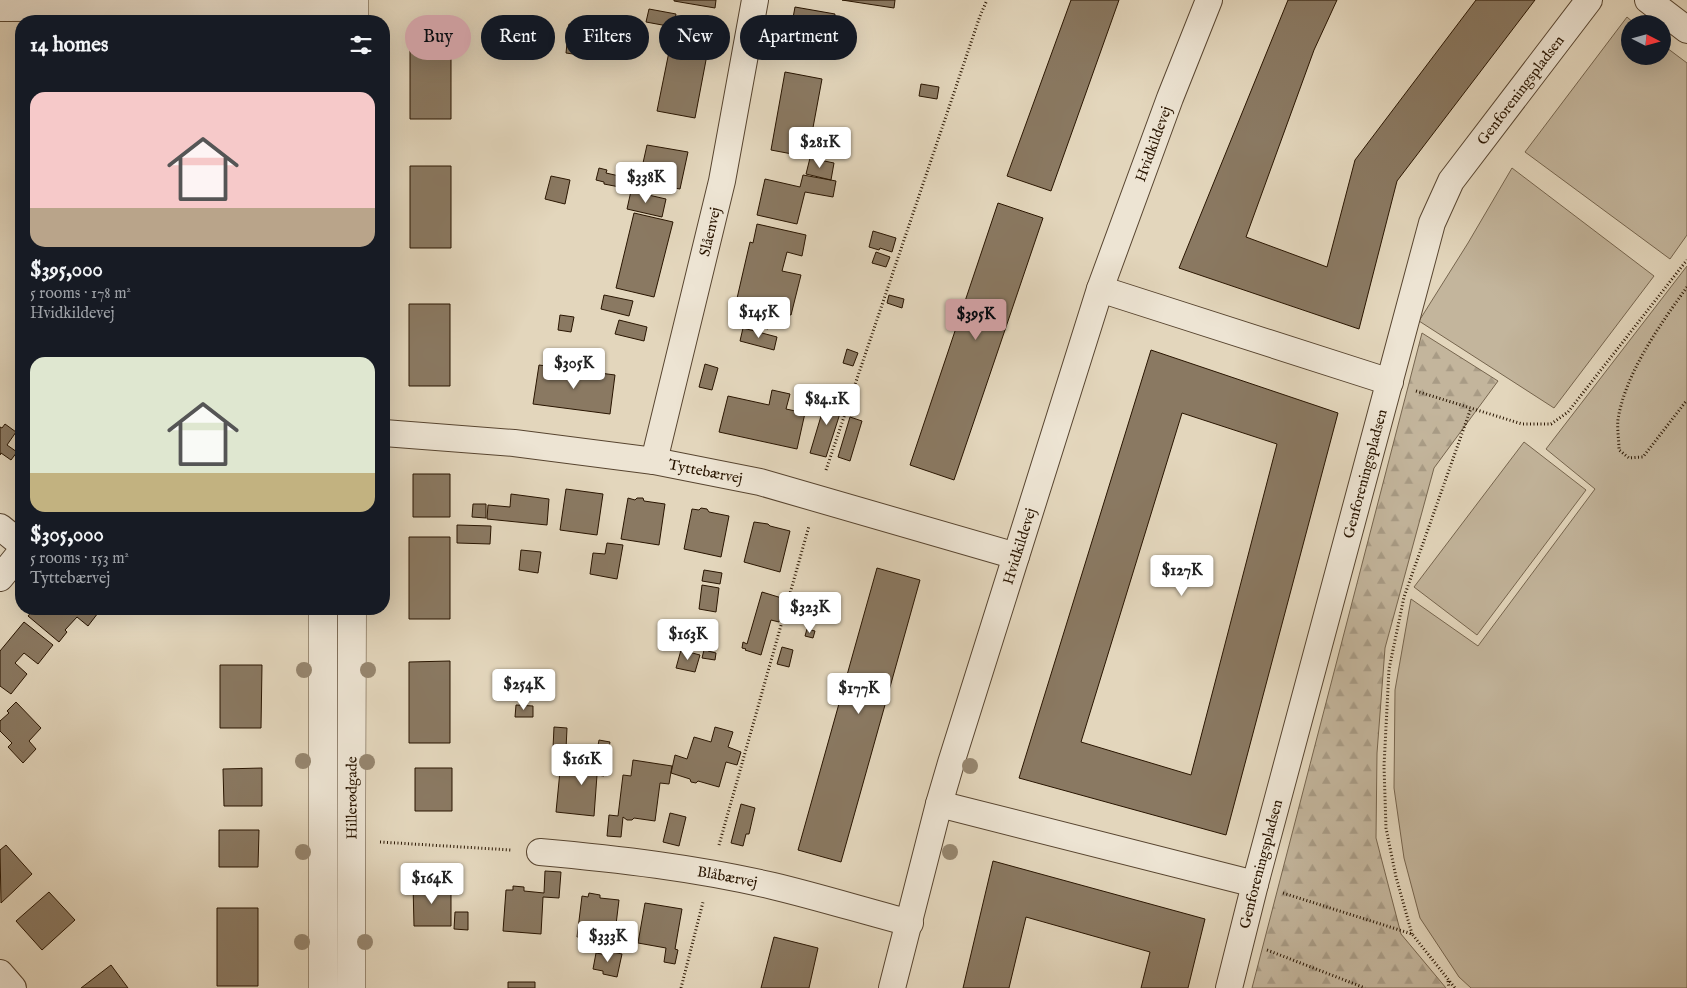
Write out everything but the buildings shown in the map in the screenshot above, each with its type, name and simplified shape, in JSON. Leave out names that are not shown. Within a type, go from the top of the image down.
[{"type":"street","name":"Slåenvej","points":[[654,461],[722,181],[755,0]]},
{"type":"street","name":"Hvidkildevej","points":[[892,988],[939,804],[1100,288],[1170,98],[1209,0]]},
{"type":"street","name":"Genforeningspladsen","points":[[1229,988],[1255,884],[1432,223],[1452,181],[1588,0]]},
{"type":"street","points":[[1648,0],[1687,30]]},
{"type":"street","points":[[0,8],[354,10]]},
{"type":"street","points":[[1100,288],[1390,382]]},
{"type":"street","name":"Tyttebærvej","points":[[390,433],[514,443],[654,461],[760,482],[1016,556]]},
{"type":"street","points":[[0,527],[15,539]]},
{"type":"street","points":[[0,578],[15,559]]},
{"type":"street","name":"Hillerødgade","points":[[323,615],[324,988]]},
{"type":"street","name":"Hillerødgade","points":[[351,988],[352,615]]},
{"type":"street","points":[[939,804],[1255,884]]},
{"type":"street","name":"Blåbærvej","points":[[540,852],[629,860],[773,886],[910,923]]},
{"type":"street","points":[[0,973],[13,988]]},
{"type":"path","points":[[1390,382],[1522,424],[1550,424],[1568,412],[1687,260]]},
{"type":"path","points":[[1687,287],[1636,365],[1624,393],[1618,421],[1619,450],[1629,458],[1643,457],[1687,400]]},
{"type":"path","points":[[1455,988],[1412,934],[1396,877],[1386,828],[1384,766],[1389,669],[1404,597],[1471,408]]},
{"type":"path","points":[[352,841],[540,852]]},
{"type":"path","points":[[1255,884],[1412,934]]},
{"type":"path","points":[[1241,940],[1365,988]]},
{"type":"path","points":[[1448,980],[1449,988]]},
{"type":"green space","points":[[1621,25],[1621,65],[1671,65],[1671,51],[1687,63],[1687,235],[1670,259],[1525,152]]},
{"type":"green space","points":[[1512,168],[1654,276],[1554,408],[1419,321]]},
{"type":"green space","points":[[1687,266],[1687,988],[1471,988],[1459,977],[1420,918],[1404,858],[1394,788],[1395,690],[1411,599],[1478,646],[1595,489],[1546,449]]},
{"type":"green space","points":[[1422,333],[1498,381],[1434,468],[1385,648],[1377,753],[1376,838],[1401,934],[1446,988],[1252,988]]},
{"type":"green space","points":[[1524,442],[1586,490],[1477,635],[1414,587]]}]
